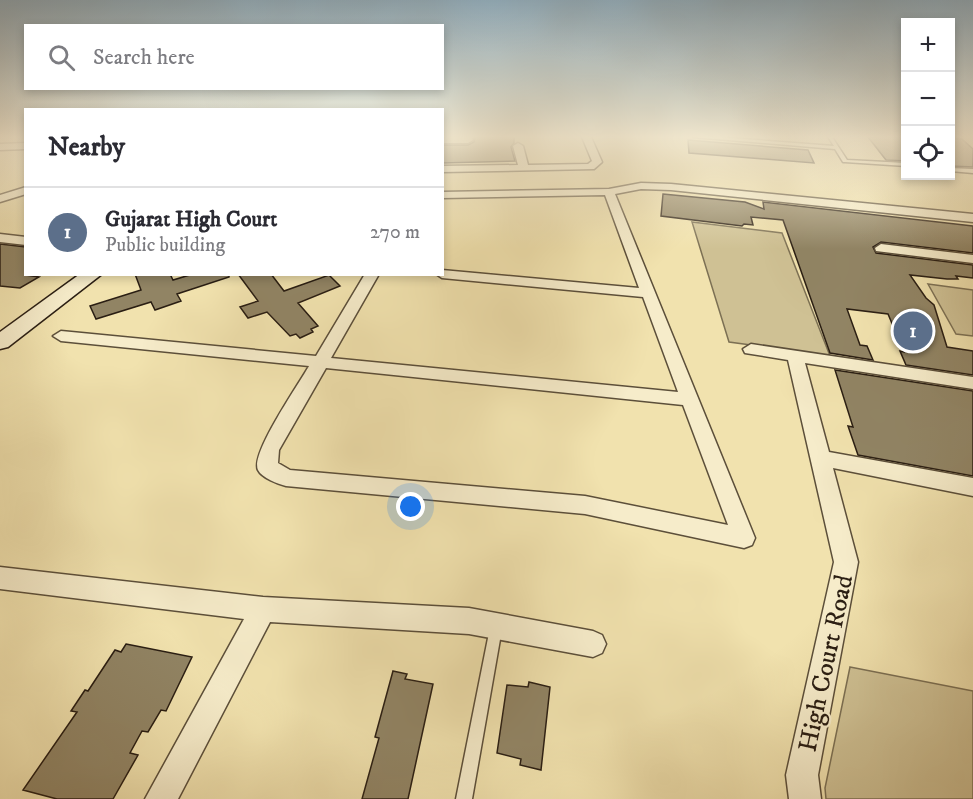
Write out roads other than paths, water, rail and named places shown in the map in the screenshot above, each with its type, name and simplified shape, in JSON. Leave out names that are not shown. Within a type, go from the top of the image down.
[{"type":"street","points":[[534,174],[543,180],[609,192],[641,186],[684,189],[973,218]]},
{"type":"street","points":[[444,195],[543,180],[564,174]]},
{"type":"street","points":[[0,199],[24,191]]},
{"type":"street","points":[[371,276],[269,450],[267,467],[286,478],[585,505],[744,538],[609,192]]},
{"type":"street","points":[[0,238],[24,241]]},
{"type":"street","points":[[881,248],[973,259]]},
{"type":"street","points":[[444,274],[648,293]]},
{"type":"street","points":[[0,325],[70,276]]},
{"type":"street","points":[[0,342],[90,276]]},
{"type":"street","points":[[61,336],[688,399]]},
{"type":"street","points":[[751,349],[973,383]]},
{"type":"street","name":"High Court Road","points":[[795,356],[846,562],[802,775],[805,799]]},
{"type":"street","points":[[820,458],[973,487]]},
{"type":"street","points":[[0,578],[262,609],[469,621],[593,644]]},
{"type":"street","points":[[160,799],[262,609]]},
{"type":"lane","points":[[464,799],[496,626]]},
{"type":"place","name":"Gujarat High Court","points":[[913,331]]}]
